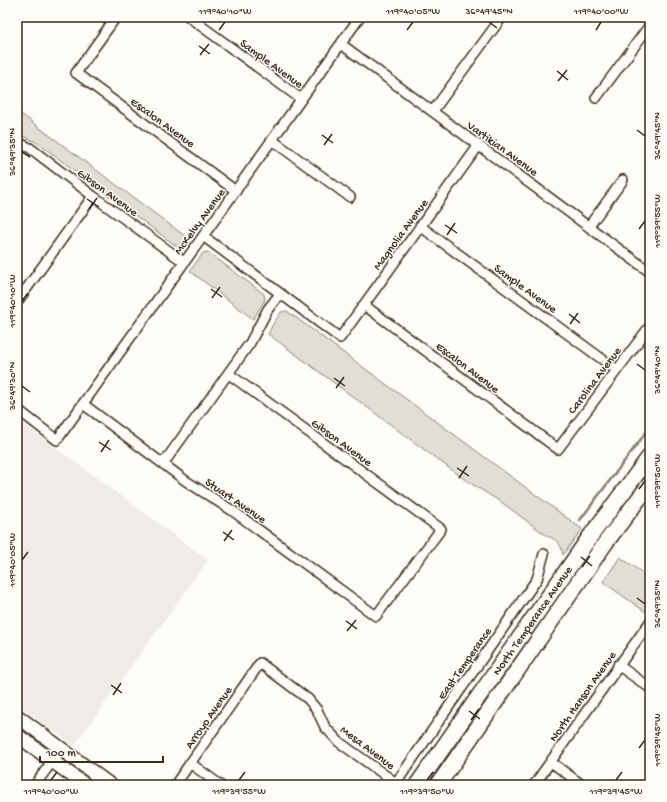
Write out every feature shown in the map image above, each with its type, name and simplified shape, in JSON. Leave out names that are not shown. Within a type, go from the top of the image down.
[{"type":"main road","name":"North Temperance Avenue","points":[[417,785],[592,534],[650,456]]},
{"type":"main road","name":"North Temperance Avenue","points":[[438,785],[606,542],[650,484]]},
{"type":"main road","points":[[17,716],[110,785]]},
{"type":"main road","points":[[17,735],[85,785]]},
{"type":"street","name":"Escalon Avenue","points":[[116,17],[76,73],[236,191]]},
{"type":"street","name":"Sample Avenue","points":[[189,17],[301,99]]},
{"type":"street","name":"McKelvy Avenue","points":[[17,409],[57,440],[360,17]]},
{"type":"street","points":[[434,111],[502,17]]},
{"type":"street","points":[[596,98],[650,25]]},
{"type":"street","name":"Vartikian Avenue","points":[[341,44],[434,111],[650,272]]},
{"type":"street","points":[[272,140],[350,197]]},
{"type":"street","name":"Gibson Avenue","points":[[17,142],[30,148],[184,262]]},
{"type":"street","name":"Magnolia Avenue","points":[[280,294],[340,338],[479,145]]},
{"type":"street","points":[[589,226],[623,180]]},
{"type":"street","points":[[17,302],[93,196]]},
{"type":"street","name":"Sample Avenue","points":[[420,226],[617,370]]},
{"type":"street","points":[[163,464],[250,343],[268,309],[280,294],[203,236]]},
{"type":"street","name":"Escalon Avenue","points":[[364,305],[558,449]]},
{"type":"street","name":"Carolina Avenue","points":[[558,449],[650,326]]},
{"type":"street","name":"Gibson Avenue","points":[[228,374],[441,529],[376,616]]},
{"type":"street","name":"Stuart Avenue","points":[[83,404],[186,481],[252,524],[376,616]]},
{"type":"street","name":"East Temperance","points":[[396,783],[537,579],[544,554]]},
{"type":"street","name":"North Hanson Avenue","points":[[534,785],[650,622]]},
{"type":"street","name":"Mesa Avenue","points":[[260,663],[308,699],[318,710],[325,727],[338,742],[396,783]]},
{"type":"street","name":"Arroyo Avenue","points":[[175,785],[260,663]]},
{"type":"street","points":[[618,665],[650,688]]},
{"type":"street","points":[[34,785],[61,749]]},
{"type":"street","points":[[551,762],[582,785]]},
{"type":"street","points":[[190,763],[220,785]]},
{"type":"shaded area","points":[[17,111],[189,239],[184,247],[179,248],[36,142],[17,133]]},
{"type":"shaded area","points":[[208,252],[264,294],[265,300],[253,319],[190,271],[203,253]]},
{"type":"shaded area","points":[[287,311],[582,529],[563,555],[560,545],[554,539],[547,536],[504,504],[464,479],[268,334],[281,312]]},
{"type":"shaded area","points":[[17,419],[208,560],[74,746],[17,704]]},
{"type":"shaded area","points":[[620,557],[650,578],[650,608],[647,613],[603,582]]},
{"type":"waterway","points":[[580,520],[650,427]]}]
